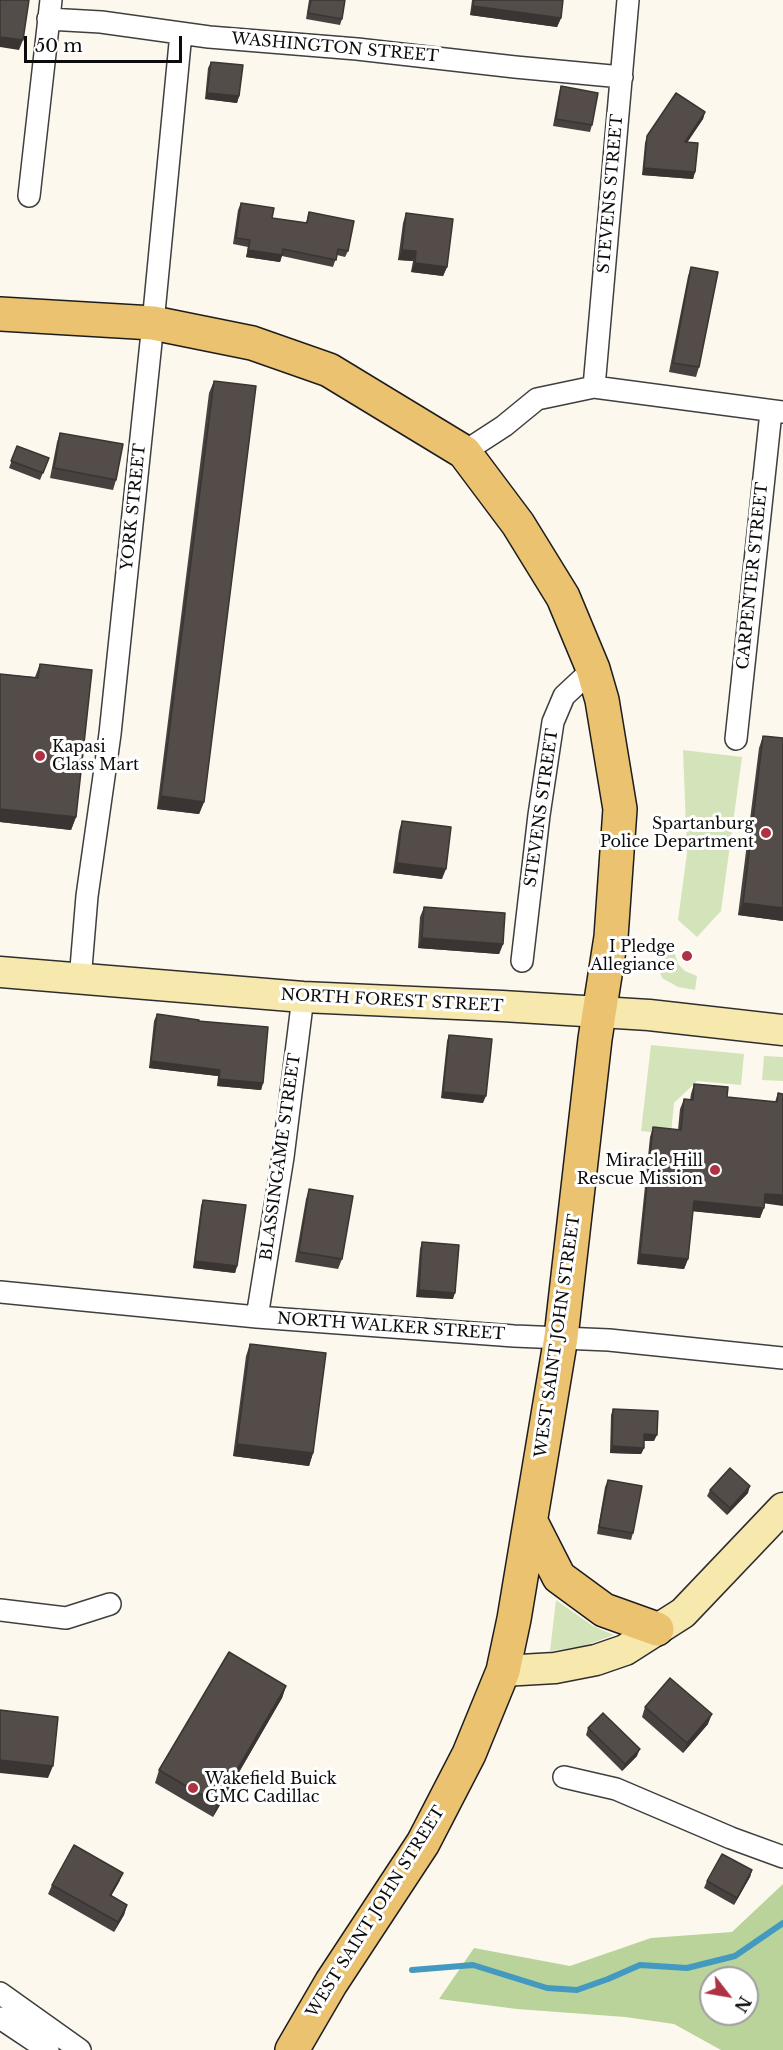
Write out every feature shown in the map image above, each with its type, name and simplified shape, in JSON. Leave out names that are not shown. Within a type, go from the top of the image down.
[{"type":"main road","name":"WEST SAINT JOHN STREET","points":[[0,314],[153,323],[252,343],[329,370],[464,452],[518,524],[563,597],[593,669],[602,700],[620,809],[611,937],[599,1013],[561,1337],[514,1619],[502,1671],[469,1754],[423,1843],[332,1983],[292,2050]]},
{"type":"main road","points":[[531,1522],[559,1577],[604,1610],[657,1629]]},
{"type":"street","name":"STEVENS STREET","points":[[594,387],[628,0]]},
{"type":"street","name":"WASHINGTON STREET","points":[[49,9],[101,22],[181,33],[622,77]]},
{"type":"street","points":[[29,196],[49,9]]},
{"type":"street","name":"YORK STREET","points":[[80,980],[87,896],[110,734],[181,33]]},
{"type":"street","points":[[464,452],[504,426],[537,399],[594,387],[777,412]]},
{"type":"street","name":"CARPENTER STREET","points":[[736,740],[777,412]]},
{"type":"street","name":"STEVENS STREET","points":[[522,961],[539,815],[553,722],[564,696],[593,669]]},
{"type":"street","name":"NORTH FOREST STREET","points":[[0,972],[303,997],[649,1015],[783,1030]]},
{"type":"street","name":"BLASSINGAME STREET","points":[[257,1317],[283,1157],[303,997]]},
{"type":"street","name":"NORTH WALKER STREET","points":[[0,1292],[257,1317],[514,1336],[609,1340],[783,1358]]},
{"type":"street","points":[[502,1671],[555,1668],[596,1660],[625,1650],[683,1613],[783,1508]]},
{"type":"street","points":[[0,1610],[66,1618],[110,1604]]},
{"type":"street","points":[[564,1777],[616,1789],[731,1838],[783,1857]]},
{"type":"street","points":[[0,1993],[80,2050]]},
{"type":"street","points":[[0,2018],[48,2050]]},
{"type":"green space","points":[[683,750],[742,757],[721,911],[697,937],[678,920],[687,853]]},
{"type":"green space","points":[[664,943],[672,945],[678,964],[685,971],[697,976],[695,990],[678,987],[662,978],[660,972]]},
{"type":"green space","points":[[651,1045],[744,1054],[741,1085],[697,1081],[674,1103],[671,1134],[641,1131]]},
{"type":"green space","points":[[764,1056],[783,1057],[783,1081],[762,1080]]},
{"type":"green space","points":[[556,1600],[593,1626],[614,1635],[584,1646],[550,1651]]},
{"type":"green space","points":[[783,1884],[783,2050],[721,2050],[674,2024],[439,1999],[474,1948],[570,1966],[651,1938],[732,1932]]},
{"type":"building","points":[[0,0],[29,0],[23,40],[0,37]]},
{"type":"building","points":[[311,0],[345,0],[342,19],[308,13]]},
{"type":"building","points":[[474,0],[563,0],[561,18],[473,6]]},
{"type":"building","points":[[211,62],[243,65],[239,96],[207,93]]},
{"type":"building","points":[[561,86],[598,93],[592,125],[556,119]]},
{"type":"building","points":[[676,93],[705,112],[685,142],[698,143],[695,172],[644,168],[647,136]]},
{"type":"building","points":[[241,203],[274,208],[272,218],[307,223],[309,212],[354,221],[348,251],[338,249],[336,260],[283,249],[282,255],[248,250],[250,240],[236,238]]},
{"type":"building","points":[[406,213],[453,219],[447,267],[415,263],[416,251],[402,250]]},
{"type":"building","points":[[691,267],[718,272],[699,367],[673,363]]},
{"type":"building","points":[[214,381],[256,386],[204,802],[161,796]]},
{"type":"building","points":[[60,433],[123,444],[116,480],[54,468]]},
{"type":"building","points":[[17,446],[49,458],[43,473],[11,461]]},
{"type":"building","name":"Kapasi Glass Mart","points":[[40,664],[92,670],[76,817],[0,809],[0,674],[38,678]]},
{"type":"building","name":"Spartanburg Police Department","points":[[763,736],[783,738],[783,908],[743,903]]},
{"type":"building","points":[[402,821],[451,827],[446,869],[397,863]]},
{"type":"building","points":[[424,907],[505,913],[503,944],[422,938]]},
{"type":"building","points":[[157,1014],[198,1021],[268,1027],[263,1083],[219,1079],[220,1070],[151,1061]]},
{"type":"building","points":[[449,1035],[492,1039],[486,1096],[443,1092]]},
{"type":"building","name":"Miracle Hill Rescue Mission","points":[[694,1084],[728,1087],[727,1097],[777,1102],[778,1093],[783,1094],[783,1195],[765,1194],[764,1208],[694,1201],[688,1259],[640,1254],[653,1127],[681,1130],[684,1099],[693,1100]]},
{"type":"building","points":[[309,1189],[353,1196],[342,1259],[299,1252]]},
{"type":"building","points":[[203,1200],[246,1205],[237,1266],[195,1261]]},
{"type":"building","points":[[422,1242],[459,1245],[455,1293],[419,1290]]},
{"type":"building","points":[[250,1344],[326,1353],[313,1453],[237,1444]]},
{"type":"building","points":[[613,1409],[658,1411],[657,1435],[644,1434],[644,1448],[612,1446]]},
{"type":"building","points":[[730,1468],[750,1486],[730,1508],[710,1490]]},
{"type":"building","points":[[608,1480],[642,1486],[633,1533],[599,1527]]},
{"type":"building","points":[[229,1652],[286,1686],[217,1804],[159,1770]]},
{"type":"building","points":[[670,1678],[712,1714],[687,1743],[645,1707]]},
{"type":"building","points":[[0,1710],[58,1717],[53,1766],[0,1760]]},
{"type":"building","points":[[603,1713],[640,1749],[625,1764],[588,1728]]},
{"type":"building","points":[[74,1845],[123,1873],[110,1895],[127,1905],[118,1922],[52,1885]]},
{"type":"building","points":[[722,1854],[752,1870],[737,1898],[707,1881]]},
{"type":"waterway","points":[[412,1970],[473,1965],[547,1988],[577,1990],[640,1965],[687,1968],[735,1956],[783,1923]]},
{"type":"place","name":"Kapasi Glass Mart","points":[[40,756]]},
{"type":"place","name":"Spartanburg Police Department","points":[[766,833]]},
{"type":"place","name":"I Pledge Allegiance","points":[[687,956]]},
{"type":"place","name":"Miracle Hill Rescue Mission","points":[[715,1170]]},
{"type":"place","name":"Wakefield Buick GMC Cadillac","points":[[193,1788]]}]
